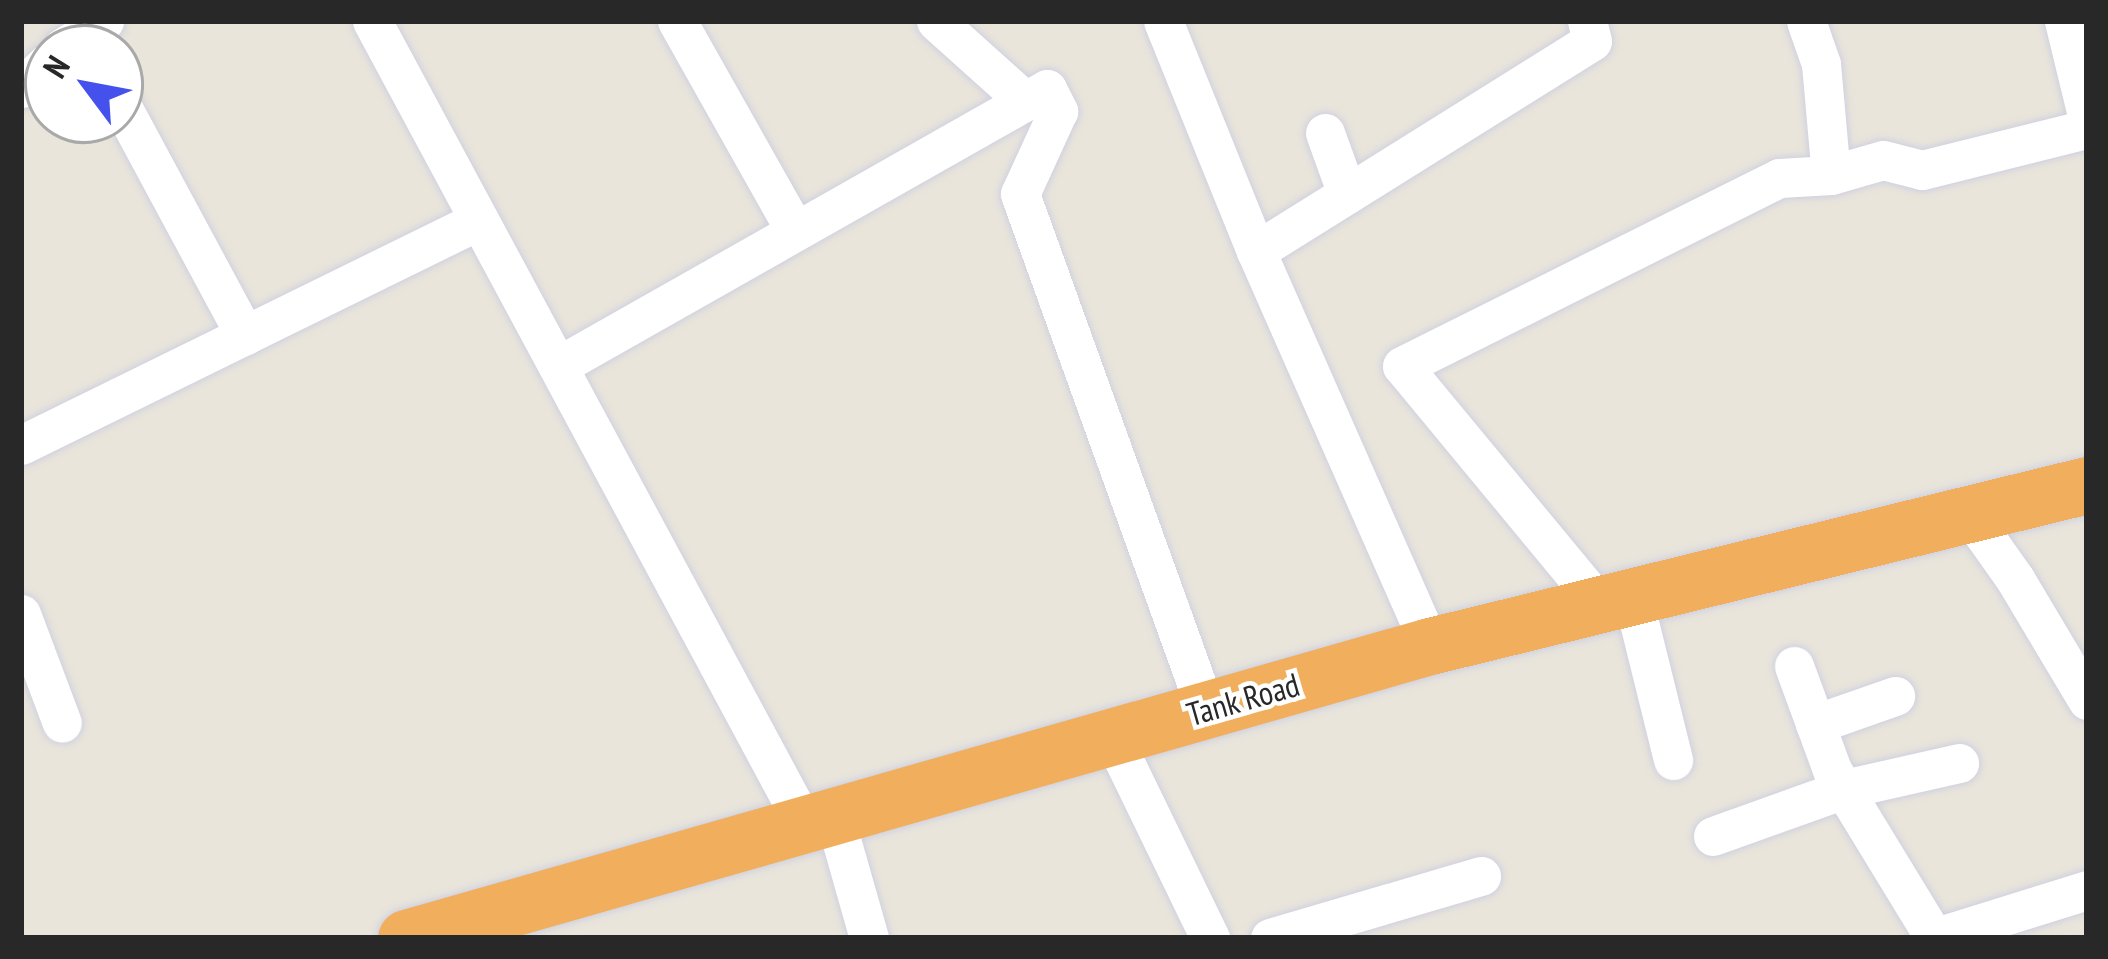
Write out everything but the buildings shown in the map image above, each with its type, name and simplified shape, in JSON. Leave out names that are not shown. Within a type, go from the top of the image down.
[{"type":"highway","name":"Tank Road","points":[[406,938],[1430,646],[2087,484]]},
{"type":"street","points":[[372,21],[558,366],[819,819],[869,938]]},
{"type":"street","points":[[677,21],[795,230]]},
{"type":"street","points":[[936,21],[1023,99]]},
{"type":"street","points":[[1163,21],[1256,251],[1430,646]]},
{"type":"street","points":[[1256,251],[1592,40],[1587,21]]},
{"type":"street","points":[[1806,21],[1821,64],[1831,175]]},
{"type":"street","points":[[2064,21],[2087,115]]},
{"type":"street","points":[[558,366],[1047,89],[1058,111],[1020,194],[1206,710]]},
{"type":"street","points":[[1672,760],[1617,602],[1402,366],[1779,178],[1831,175],[1883,160],[1922,170],[2087,129]]},
{"type":"street","points":[[1325,134],[1347,194]]},
{"type":"street","points":[[142,144],[245,335]]},
{"type":"street","points":[[21,446],[479,220]]},
{"type":"street","points":[[1969,514],[2015,579],[2087,700]]},
{"type":"street","points":[[21,614],[62,723]]},
{"type":"street","points":[[1794,666],[1844,789],[1934,938],[2087,890]]},
{"type":"street","points":[[1815,724],[1895,696]]},
{"type":"street","points":[[1112,736],[1210,938]]},
{"type":"street","points":[[1714,836],[1844,789],[1960,763]]},
{"type":"street","points":[[1270,938],[1480,876]]}]
